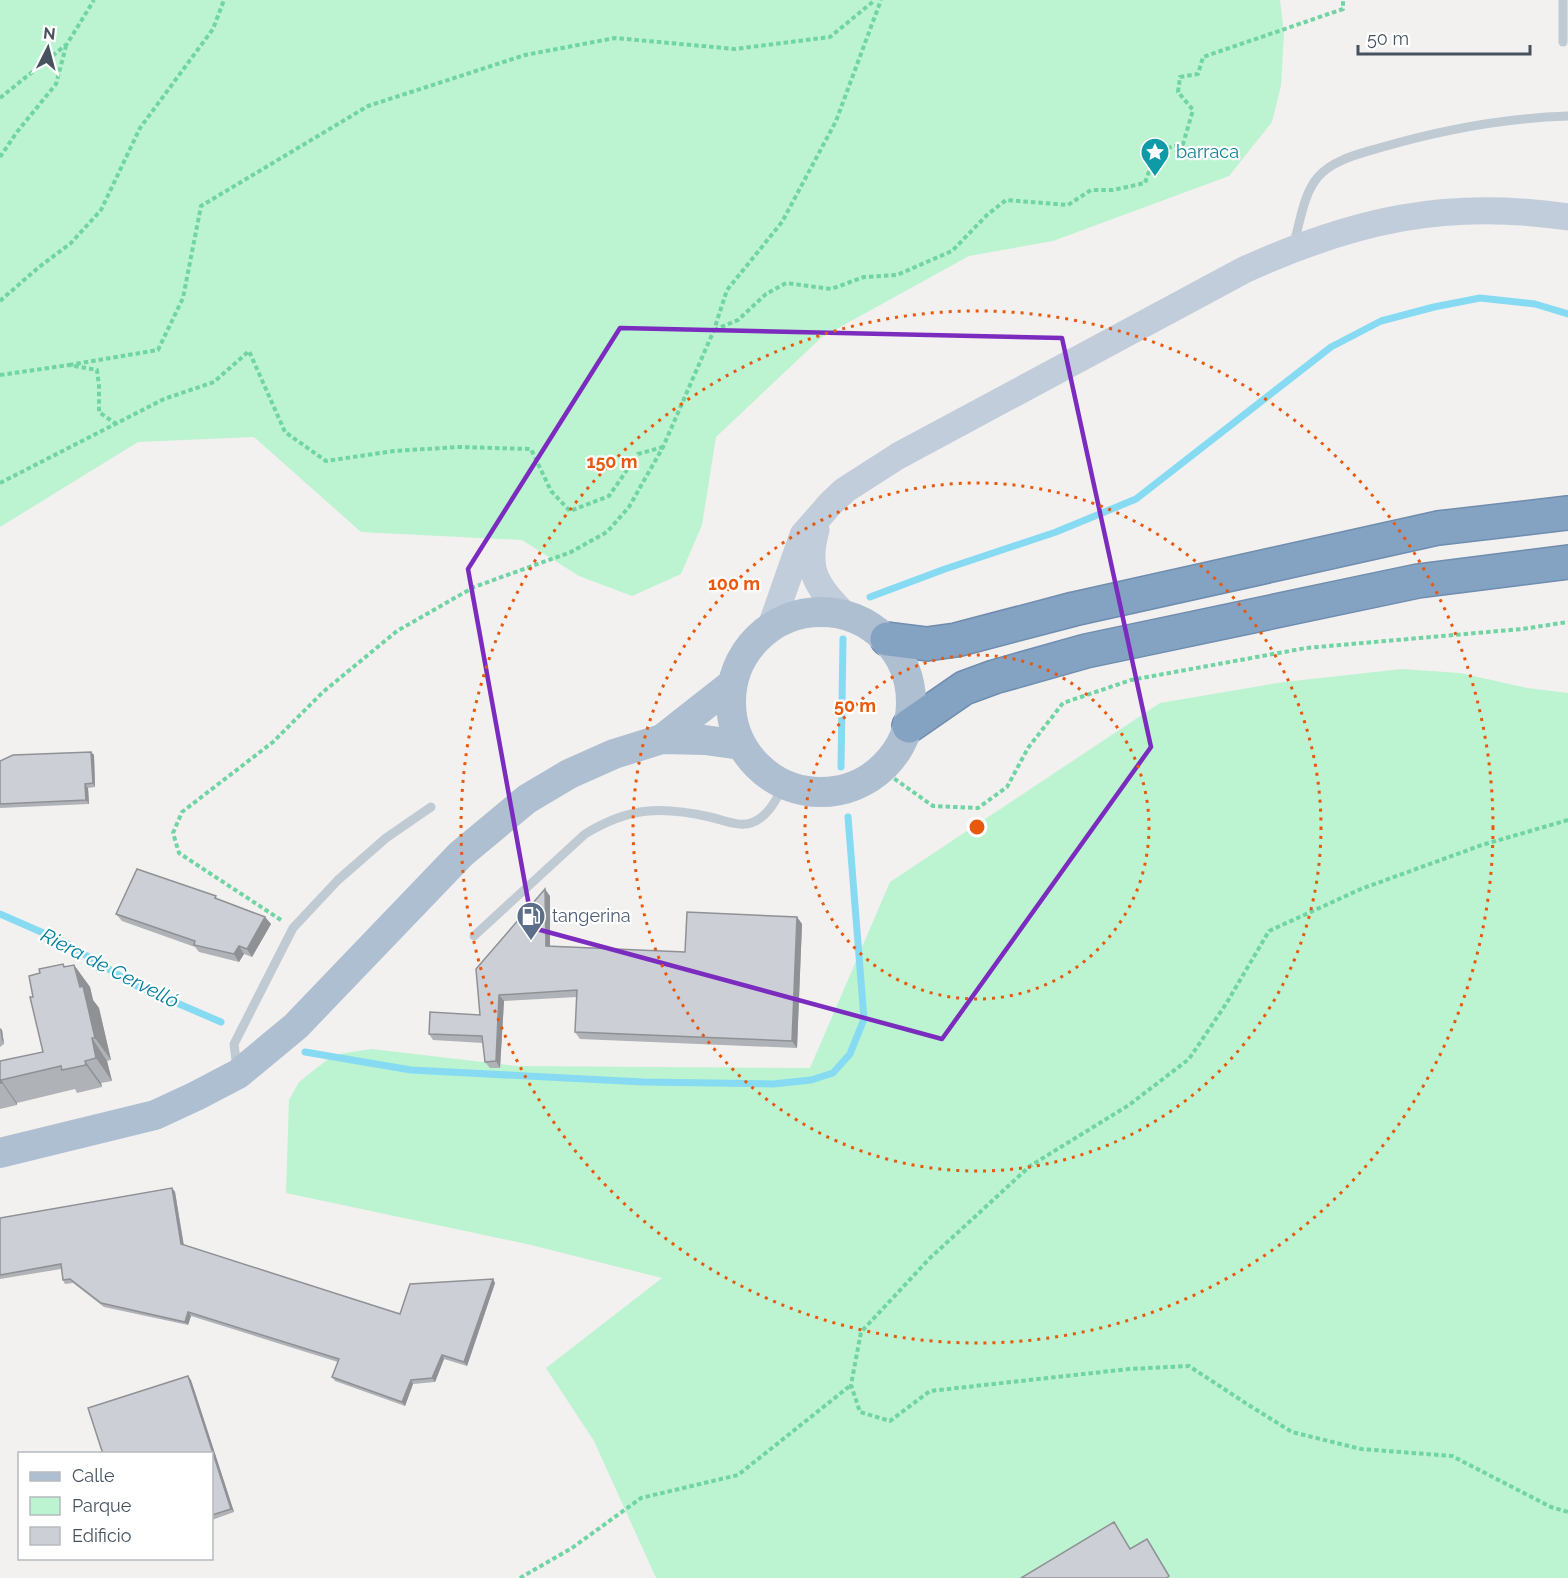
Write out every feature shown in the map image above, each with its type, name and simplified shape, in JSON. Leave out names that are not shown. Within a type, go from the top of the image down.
[{"type":"highway","points":[[886,639],[927,644],[956,640],[1074,609],[1438,528],[1568,513]]},
{"type":"highway","points":[[909,726],[964,688],[994,677],[1086,651],[1418,581],[1568,562]]},
{"type":"main road","points":[[807,613],[843,613],[870,625],[886,639],[901,658],[909,680],[912,703],[909,726],[899,750],[882,770],[860,784],[835,792],[809,792],[784,784],[759,768],[741,745],[733,725],[730,705],[732,684],[740,662],[753,642],[771,627],[791,617],[807,613]]},
{"type":"main road","points":[[662,740],[732,684]]},
{"type":"main road","points":[[0,1153],[155,1115],[238,1074],[296,1026],[461,854],[527,800],[569,774],[614,754],[662,740],[741,745]]},
{"type":"street","points":[[771,627],[803,535],[831,502],[845,490],[898,456],[1204,291],[1293,248],[1365,225],[1417,215],[1466,210],[1509,211],[1568,217]]},
{"type":"street","points":[[820,517],[812,542],[813,573],[819,586],[843,613]]},
{"type":"lane","points":[[1563,0],[1563,42]]},
{"type":"lane","points":[[1293,248],[1306,200],[1317,179],[1327,169],[1343,160],[1434,132],[1528,117],[1568,116]]},
{"type":"lane","points":[[474,936],[585,834],[605,822],[645,810],[668,810],[688,812],[735,824],[751,823],[765,814],[784,784]]},
{"type":"lane","points":[[238,1074],[234,1044],[293,928],[338,880],[386,838],[431,807]]},
{"type":"path","points":[[0,157],[56,84],[67,44],[94,0]]},
{"type":"path","points":[[0,301],[71,243],[101,210],[140,128],[213,29],[224,0]]},
{"type":"path","points":[[0,375],[158,350],[183,298],[201,206],[368,106],[525,55],[615,38],[735,50],[830,37],[875,0]]},
{"type":"path","points":[[293,928],[179,853],[173,833],[182,812],[273,742],[323,692],[397,631],[474,587],[571,552],[607,532],[629,507],[663,447],[714,330],[727,290],[782,222],[836,121],[881,0]]},
{"type":"path","points":[[714,330],[738,320],[766,294],[786,283],[831,289],[864,278],[897,276],[952,251],[987,215],[1006,200],[1068,205],[1091,189],[1113,190],[1145,183],[1156,151],[1183,144],[1193,110],[1178,92],[1180,78],[1198,74],[1203,57],[1343,9],[1343,0]]},
{"type":"path","points":[[0,98],[67,44]]},
{"type":"path","points":[[0,483],[164,399],[214,382],[249,351],[285,432],[326,461],[394,451],[458,447],[531,449],[551,491],[570,511],[609,496],[638,454],[663,447]]},
{"type":"path","points":[[69,365],[97,370],[99,412],[116,424]]},
{"type":"path","points":[[882,770],[933,806],[978,808],[1007,787],[1028,748],[1063,703],[1131,680],[1306,648],[1522,629],[1568,622]]},
{"type":"path","points":[[1568,819],[1482,844],[1361,889],[1269,931],[1226,1004],[1189,1059],[1129,1105],[1030,1166],[930,1258],[861,1332],[851,1385],[860,1412],[890,1421],[930,1391],[1118,1370],[1190,1366],[1292,1431],[1361,1449],[1452,1456],[1551,1507],[1568,1512]]},
{"type":"path","points":[[520,1578],[572,1548],[641,1498],[738,1475],[851,1385]]},
{"type":"highlighted area","points":[[620,328],[1062,338],[1151,747],[942,1039],[533,928],[468,569]]},
{"type":"green space","points":[[0,0],[1280,0],[1284,33],[1281,86],[1272,122],[1229,176],[1053,241],[969,256],[822,337],[716,437],[702,525],[681,574],[632,596],[579,576],[522,540],[361,532],[254,437],[138,442],[0,527]]},
{"type":"green space","points":[[1402,669],[1460,673],[1527,688],[1568,693],[1568,1578],[656,1578],[594,1441],[546,1368],[662,1278],[527,1244],[286,1193],[289,1100],[299,1082],[333,1055],[372,1049],[516,1066],[810,1068],[890,882],[1160,703],[1284,682]]},
{"type":"building","points":[[91,752],[93,783],[85,784],[86,800],[0,804],[0,761],[13,755]]},
{"type":"building","points":[[137,869],[216,896],[215,898],[265,917],[247,949],[239,946],[234,954],[194,945],[195,941],[116,914]]},
{"type":"building","points":[[545,889],[546,946],[685,952],[687,912],[797,917],[792,1041],[575,1032],[577,990],[499,995],[496,1061],[485,1062],[482,1036],[429,1034],[430,1012],[480,1015],[476,969]]},
{"type":"building","points":[[63,964],[64,967],[74,965],[80,987],[83,986],[95,1038],[92,1038],[96,1058],[85,1061],[86,1065],[62,1070],[61,1066],[1,1080],[2,1083],[0,1083],[0,1061],[43,1052],[30,997],[33,997],[29,976],[40,973],[39,969]]},
{"type":"building","points":[[172,1188],[181,1244],[400,1314],[410,1284],[493,1279],[464,1362],[442,1355],[432,1378],[411,1380],[402,1402],[332,1377],[339,1359],[188,1312],[185,1322],[101,1303],[70,1279],[63,1280],[61,1264],[0,1275],[0,1218]]},
{"type":"building","points":[[188,1376],[213,1452],[102,1452],[88,1408]]},
{"type":"building","points":[[213,1453],[231,1509],[213,1515]]},
{"type":"building","points":[[1114,1522],[1130,1549],[1147,1539],[1169,1576],[1167,1578],[1021,1578]]},
{"type":"waterway","points":[[870,597],[1056,532],[1136,499],[1331,347],[1381,321],[1480,298],[1535,304],[1568,314]]},
{"type":"waterway","points":[[841,767],[843,639]]},
{"type":"waterway","points":[[305,1052],[411,1070],[643,1082],[773,1084],[811,1080],[833,1073],[850,1054],[864,1019],[848,817]]},
{"type":"waterway","name":"Riera de Cervelló","points":[[0,914],[64,942],[135,985],[221,1022]]},
{"type":"place","name":"barraca","points":[[1155,178]]},
{"type":"place","name":"tangerina","points":[[531,942]]}]
